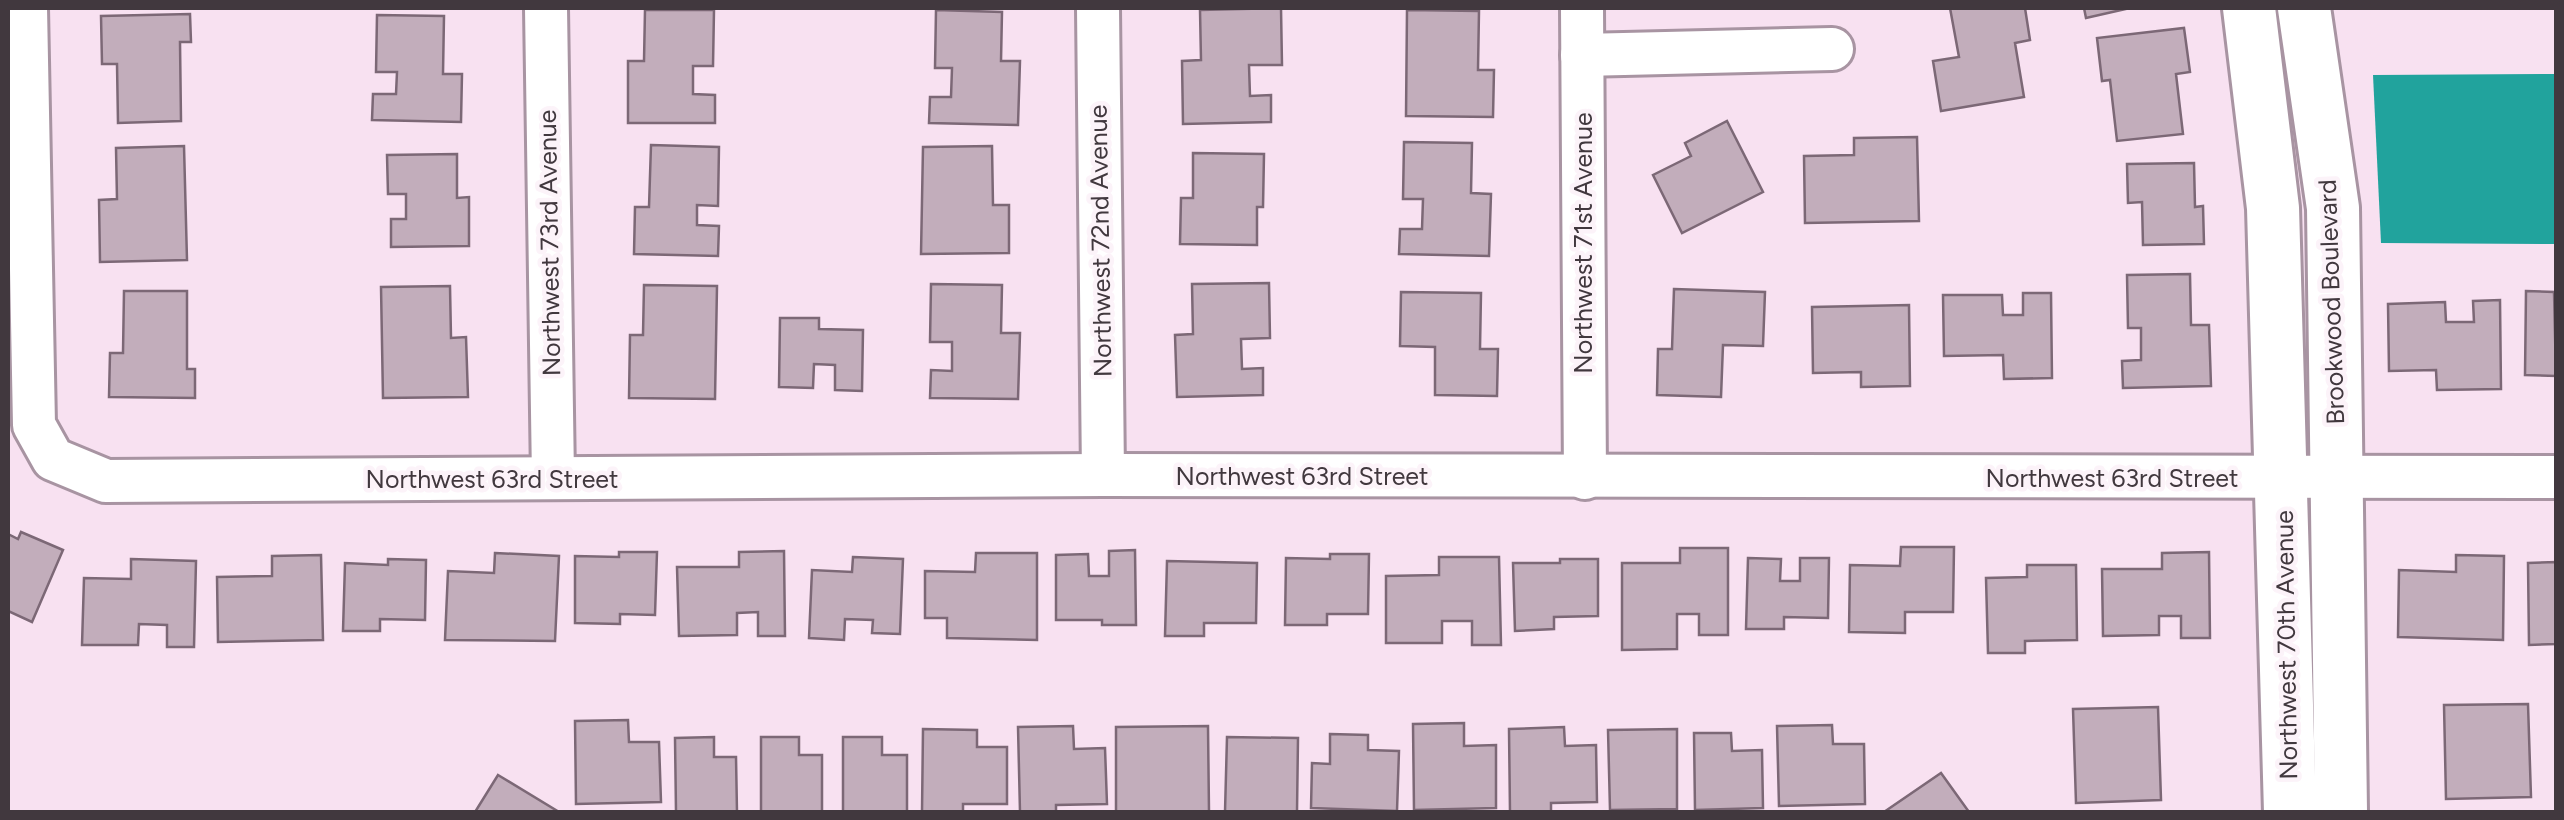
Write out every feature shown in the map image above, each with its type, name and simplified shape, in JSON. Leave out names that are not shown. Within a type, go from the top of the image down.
[{"type":"street","name":"Northwest 63rd Street","points":[[26,8],[34,425],[53,459],[106,481],[1103,475],[2556,477]]},
{"type":"street","name":"Northwest 73rd Avenue","points":[[546,8],[553,478]]},
{"type":"street","name":"Northwest 72nd Avenue","points":[[1098,8],[1103,475]]},
{"type":"street","name":"Northwest 71st Avenue","points":[[1582,8],[1585,478]]},
{"type":"street","points":[[2249,8],[2274,208],[2283,478]]},
{"type":"street","name":"Brookwood Boulevard","points":[[2304,8],[2333,208],[2336,478]]},
{"type":"street","points":[[1582,55],[1832,49]]},
{"type":"street","name":"Northwest 70th Avenue","points":[[2283,478],[2290,812]]},
{"type":"street","name":"Northwest 70th Avenue","points":[[2336,478],[2341,812]]},
{"type":"shaded area","points":[[2556,74],[2556,244],[2381,243],[2373,75]]},
{"type":"building","points":[[1281,8],[1282,65],[1249,65],[1250,96],[1271,95],[1271,122],[1183,124],[1182,61],[1201,60],[1200,10]]},
{"type":"building","points":[[1950,8],[2025,8],[2030,40],[2015,43],[2024,97],[1941,111],[1933,61],[1959,57]]},
{"type":"building","points":[[2084,8],[2130,8],[2086,18]]},
{"type":"building","points":[[645,10],[714,10],[713,66],[693,66],[693,94],[715,95],[715,123],[628,123],[628,61],[644,61]]},
{"type":"building","points":[[936,10],[1002,12],[1001,61],[1020,61],[1018,125],[929,123],[930,97],[951,97],[952,68],[935,68]]},
{"type":"building","points":[[1407,10],[1479,11],[1478,70],[1494,70],[1493,117],[1406,116]]},
{"type":"building","points":[[190,14],[191,42],[180,42],[181,121],[118,123],[117,64],[102,64],[101,16]]},
{"type":"building","points":[[377,15],[444,16],[443,74],[462,74],[461,122],[372,120],[373,94],[396,94],[397,72],[376,72]]},
{"type":"building","points":[[2184,28],[2190,72],[2176,74],[2183,134],[2117,141],[2110,80],[2102,81],[2097,38]]},
{"type":"building","points":[[1727,121],[1763,192],[1682,233],[1653,175],[1691,156],[1685,143]]},
{"type":"building","points":[[1917,137],[1919,221],[1805,223],[1804,156],[1854,155],[1854,138]]},
{"type":"building","points":[[1404,142],[1472,143],[1471,193],[1491,194],[1489,256],[1399,254],[1400,229],[1422,229],[1423,199],[1403,199]]},
{"type":"building","points":[[651,145],[719,147],[718,206],[697,205],[697,225],[719,226],[718,256],[634,254],[635,207],[649,207]]},
{"type":"building","points":[[184,146],[187,260],[100,262],[99,200],[117,199],[116,148]]},
{"type":"building","points":[[992,146],[993,205],[1009,205],[1009,253],[921,254],[923,147]]},
{"type":"building","points":[[1193,153],[1264,154],[1263,207],[1257,207],[1257,245],[1180,244],[1181,198],[1193,198]]},
{"type":"building","points":[[457,154],[457,198],[469,197],[469,246],[391,247],[391,219],[406,219],[406,194],[388,194],[387,155]]},
{"type":"building","points":[[2194,163],[2195,207],[2203,206],[2204,244],[2143,245],[2142,202],[2128,203],[2127,164]]},
{"type":"building","points":[[2190,274],[2191,325],[2209,325],[2211,386],[2123,388],[2122,361],[2141,360],[2141,328],[2128,328],[2127,275]]},
{"type":"building","points":[[1269,283],[1270,338],[1241,339],[1242,369],[1263,368],[1263,395],[1177,397],[1175,335],[1193,334],[1192,284]]},
{"type":"building","points":[[931,284],[1002,285],[1001,333],[1020,333],[1018,399],[930,398],[931,370],[952,371],[952,342],[930,342]]},
{"type":"building","points":[[644,285],[717,286],[715,399],[629,398],[630,335],[643,335]]},
{"type":"building","points":[[450,286],[451,338],[466,337],[468,397],[383,398],[381,287]]},
{"type":"building","points":[[1674,289],[1765,292],[1763,346],[1723,345],[1721,397],[1657,395],[1658,349],[1672,349]]},
{"type":"building","points":[[124,291],[187,291],[187,369],[195,369],[195,398],[109,397],[110,353],[123,353]]},
{"type":"building","points":[[2526,291],[2554,292],[2556,376],[2525,375]]},
{"type":"building","points":[[1401,292],[1481,293],[1480,349],[1498,349],[1497,396],[1435,395],[1435,347],[1400,346]]},
{"type":"building","points":[[2023,293],[2051,293],[2052,378],[2004,379],[2003,355],[1944,356],[1943,295],[2002,295],[2003,315],[2023,315]]},
{"type":"building","points":[[2500,300],[2501,389],[2437,390],[2436,370],[2389,371],[2388,304],[2445,302],[2446,322],[2474,322],[2473,301]]},
{"type":"building","points":[[1909,305],[1910,386],[1861,387],[1861,372],[1813,373],[1812,307]]},
{"type":"building","points":[[780,318],[819,318],[819,329],[863,330],[862,391],[835,390],[835,365],[814,364],[813,388],[779,387]]},
{"type":"building","points":[[21,532],[63,550],[32,622],[8,611],[8,534],[18,539]]},
{"type":"building","points":[[1901,547],[1954,547],[1953,612],[1905,612],[1905,633],[1849,632],[1850,565],[1900,566]]},
{"type":"building","points":[[1680,548],[1728,548],[1728,635],[1699,635],[1699,614],[1677,614],[1677,649],[1622,650],[1622,563],[1680,563]]},
{"type":"building","points":[[1135,550],[1136,625],[1056,620],[1056,555],[1088,554],[1089,576],[1109,576],[1109,551]]},
{"type":"building","points":[[784,551],[785,636],[758,636],[758,612],[737,613],[737,635],[679,636],[677,567],[739,567],[739,552]]},
{"type":"building","points":[[619,552],[657,552],[655,615],[620,614],[620,624],[575,623],[575,556],[619,557]]},
{"type":"building","points":[[2209,552],[2210,638],[2181,638],[2181,616],[2159,616],[2159,635],[2103,636],[2102,569],[2162,569],[2162,553]]},
{"type":"building","points":[[495,553],[559,556],[555,641],[445,640],[448,571],[494,573]]},
{"type":"building","points":[[976,553],[1037,553],[1037,640],[947,638],[947,618],[925,618],[925,571],[975,572]]},
{"type":"building","points":[[1330,554],[1369,554],[1368,614],[1327,614],[1327,625],[1285,625],[1286,558],[1330,559]]},
{"type":"building","points":[[321,555],[323,640],[218,642],[217,577],[272,576],[272,556]]},
{"type":"building","points":[[2456,555],[2504,556],[2503,640],[2398,637],[2399,570],[2456,572]]},
{"type":"building","points":[[853,557],[903,559],[900,634],[872,633],[873,620],[845,619],[844,640],[809,638],[812,570],[852,572]]},
{"type":"building","points":[[1439,557],[1499,557],[1501,645],[1472,645],[1472,621],[1442,621],[1442,643],[1386,643],[1386,576],[1439,575]]},
{"type":"building","points":[[1748,558],[1781,559],[1780,581],[1800,581],[1800,558],[1829,558],[1828,618],[1784,617],[1784,629],[1746,629]]},
{"type":"building","points":[[131,559],[196,561],[194,647],[167,647],[167,625],[139,624],[138,645],[82,645],[84,578],[131,579]]},
{"type":"building","points":[[388,559],[426,560],[425,620],[380,619],[380,631],[343,631],[345,563],[388,565]]},
{"type":"building","points":[[1560,559],[1598,559],[1598,616],[1554,617],[1554,629],[1515,631],[1513,563],[1560,563]]},
{"type":"building","points":[[1167,561],[1257,563],[1256,623],[1204,623],[1204,636],[1165,636]]},
{"type":"building","points":[[2556,562],[2556,644],[2529,645],[2528,563]]},
{"type":"building","points":[[2027,565],[2076,565],[2077,640],[2025,641],[2025,653],[1988,653],[1986,578],[2027,577]]},
{"type":"building","points":[[2528,704],[2531,797],[2446,799],[2444,705]]},
{"type":"building","points":[[2158,707],[2161,800],[2076,803],[2073,709]]},
{"type":"building","points":[[628,720],[629,742],[659,742],[661,802],[576,804],[575,721]]},
{"type":"building","points":[[1464,723],[1464,746],[1496,745],[1496,808],[1414,810],[1413,724]]},
{"type":"building","points":[[1832,725],[1833,744],[1864,744],[1865,804],[1779,806],[1777,726]]},
{"type":"building","points":[[1073,726],[1074,749],[1105,748],[1107,804],[1056,805],[1056,812],[1020,812],[1018,727]]},
{"type":"building","points":[[1208,726],[1209,812],[1116,812],[1116,727]]},
{"type":"building","points":[[1564,727],[1565,746],[1596,745],[1597,802],[1551,803],[1551,812],[1510,812],[1509,729]]},
{"type":"building","points":[[923,729],[977,730],[977,747],[1007,747],[1007,804],[963,804],[963,812],[922,812]]},
{"type":"building","points":[[1677,729],[1677,809],[1610,810],[1608,730]]},
{"type":"building","points":[[1694,733],[1731,733],[1732,751],[1762,750],[1763,808],[1695,810]]},
{"type":"building","points":[[1330,734],[1368,735],[1368,750],[1399,751],[1397,811],[1311,808],[1312,763],[1330,764]]},
{"type":"building","points":[[714,737],[714,757],[736,757],[737,812],[676,812],[675,738]]},
{"type":"building","points":[[761,737],[799,737],[799,755],[822,755],[822,812],[761,812]]},
{"type":"building","points":[[843,737],[882,737],[882,755],[907,755],[907,812],[843,812]]},
{"type":"building","points":[[1227,737],[1298,738],[1297,812],[1225,812]]},
{"type":"building","points":[[1941,773],[1969,812],[1884,812]]},
{"type":"building","points":[[498,775],[559,812],[475,812]]}]
